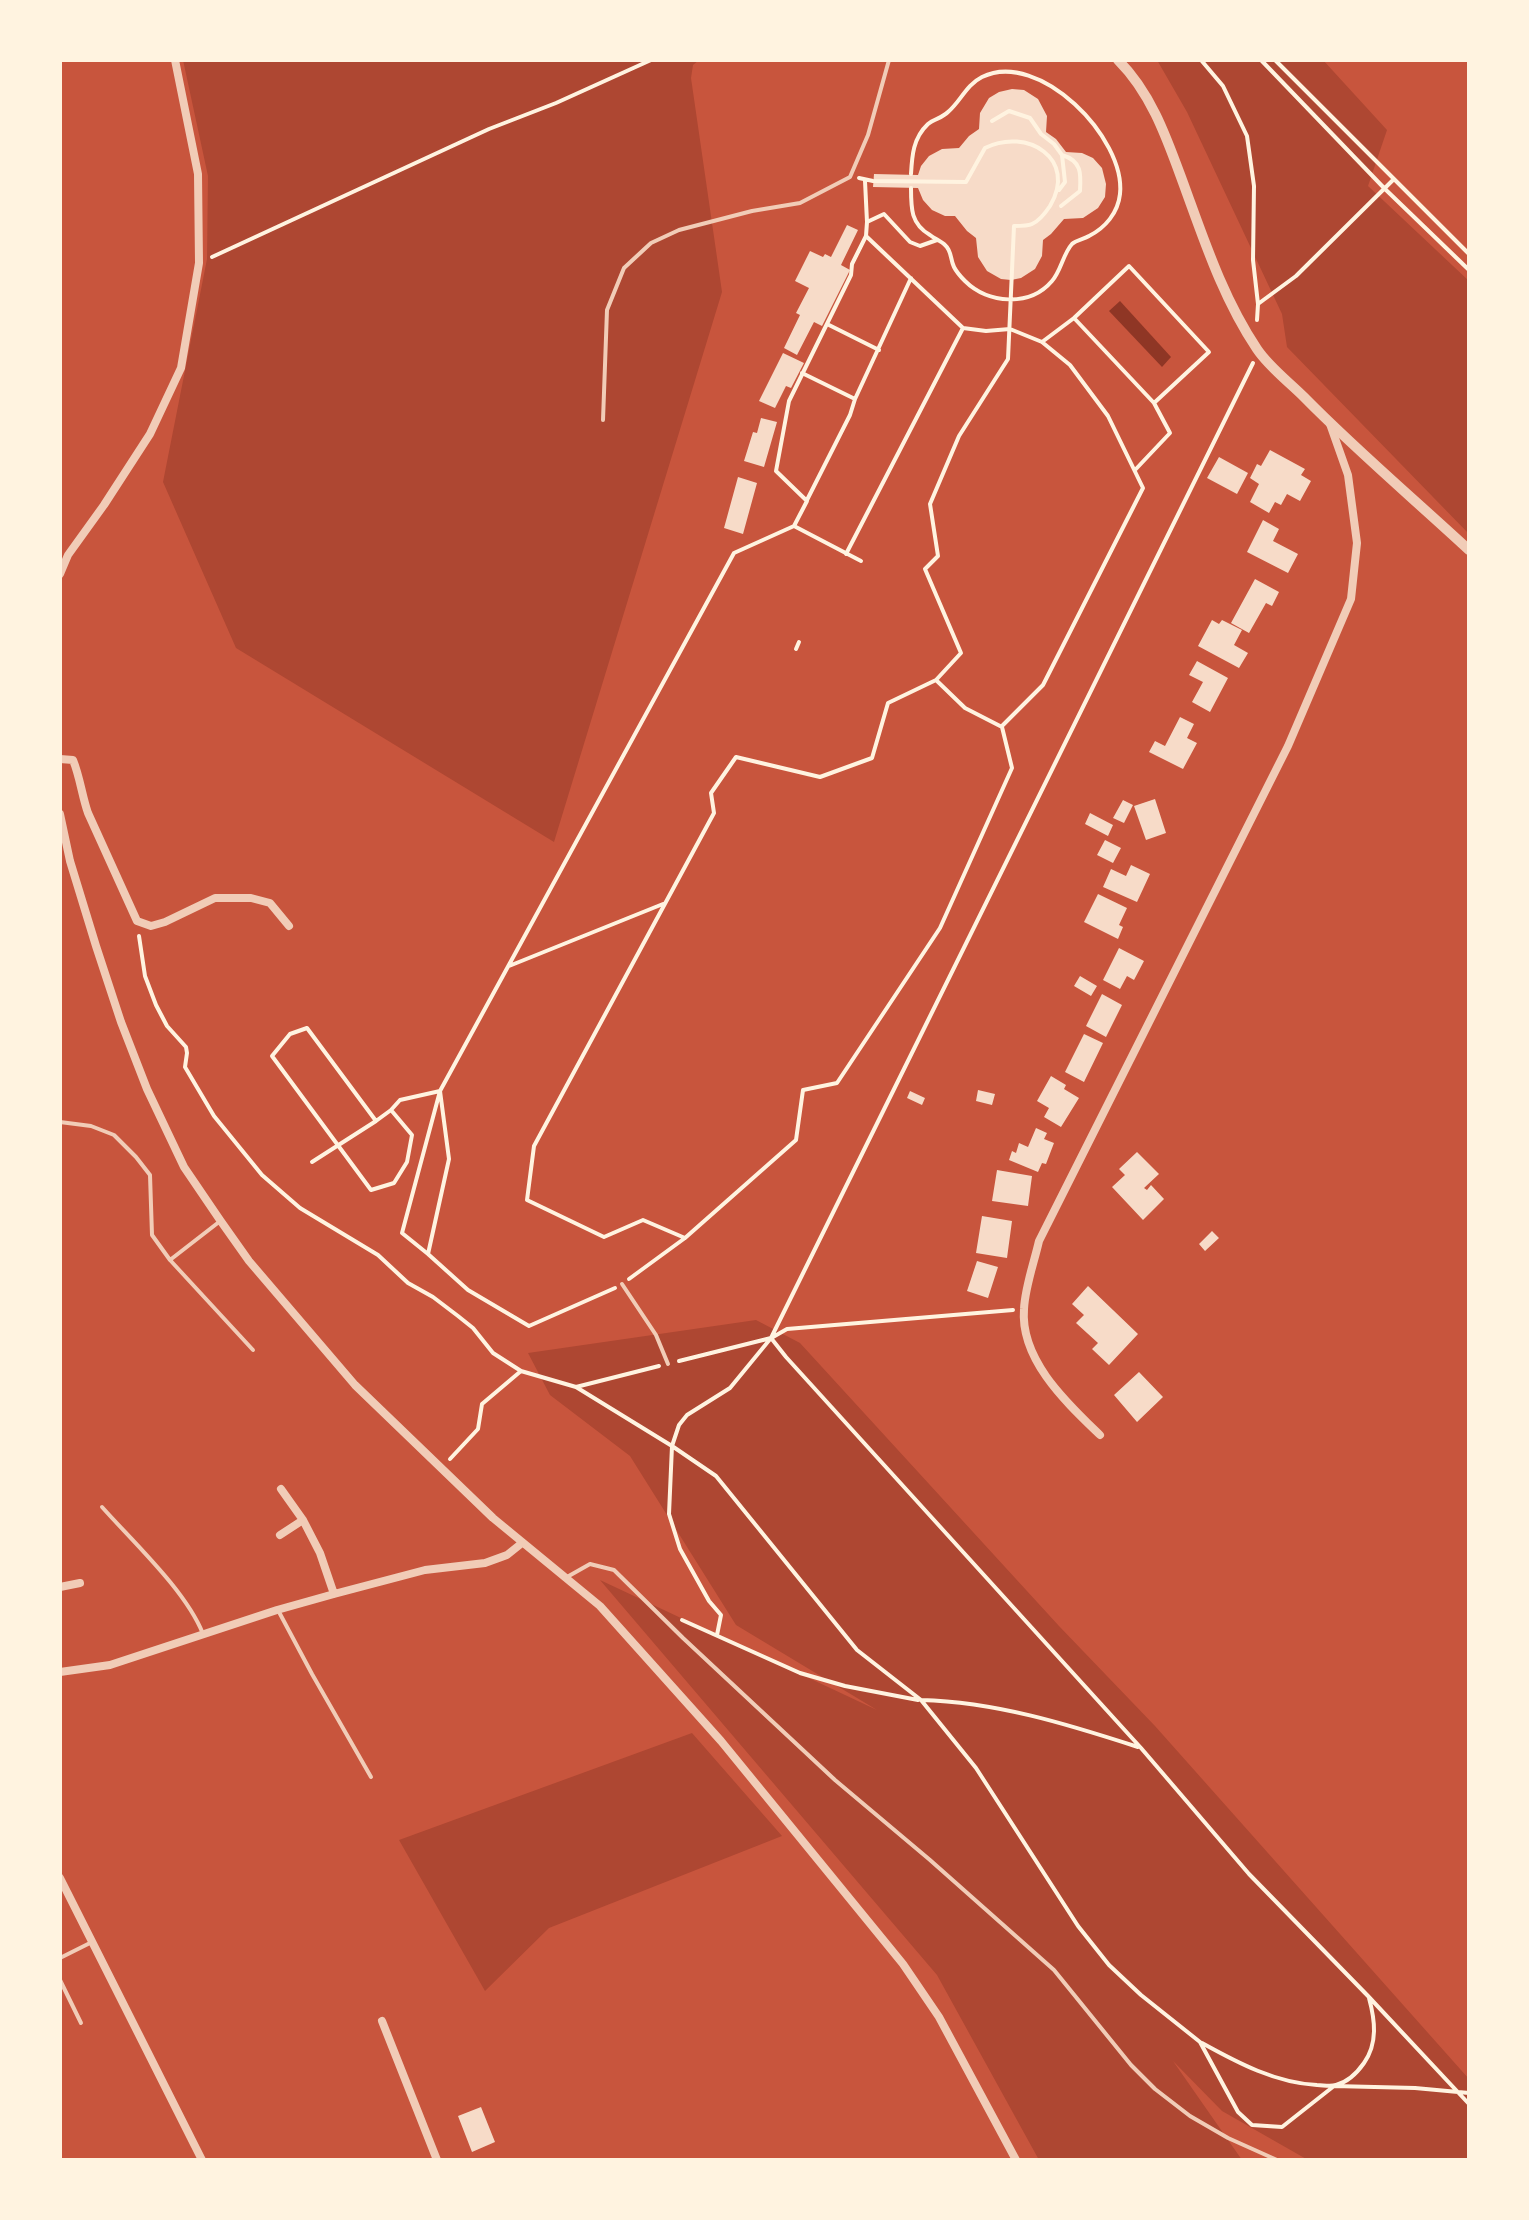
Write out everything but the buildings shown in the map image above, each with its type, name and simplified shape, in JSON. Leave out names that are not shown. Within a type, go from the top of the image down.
[{"type":"street","points":[[60,574],[68,555],[150,434],[181,368],[199,263],[198,174],[175,60]]},
{"type":"street","points":[[1118,60],[1150,101],[1220,282],[1258,351],[1330,424],[1469,550]]},
{"type":"street","points":[[1100,1435],[1062,1399],[1038,1364],[1025,1331],[1024,1309],[1039,1241],[1288,746],[1351,599],[1357,543],[1348,475],[1330,424]]},
{"type":"street","points":[[60,759],[73,760],[88,813],[137,921],[151,926],[215,898],[251,898],[270,903],[289,926]]},
{"type":"street","points":[[60,814],[70,861],[96,946],[147,1089],[184,1167],[249,1261],[355,1385],[522,1543],[600,1606],[721,1741],[903,1964],[939,2017],[1016,2160]]},
{"type":"street","points":[[281,1489],[303,1520],[320,1553],[334,1594]]},
{"type":"street","points":[[280,1535],[303,1520]]},
{"type":"street","points":[[60,1672],[110,1665],[277,1610],[425,1570],[485,1563],[507,1555],[522,1543]]},
{"type":"street","points":[[60,1587],[80,1583]]},
{"type":"street","points":[[60,1878],[202,2160]]},
{"type":"street","points":[[382,2021],[437,2160]]},
{"type":"lane","points":[[603,420],[607,310],[624,268],[651,243],[679,230],[752,211],[800,203],[850,177],[868,135],[889,60]]},
{"type":"lane","points":[[60,1122],[91,1126],[114,1135],[136,1157],[150,1175],[152,1235],[170,1260],[253,1350]]},
{"type":"lane","points":[[170,1260],[220,1220]]},
{"type":"lane","points":[[622,1284],[656,1335],[668,1364]]},
{"type":"lane","points":[[102,1507],[176,1590],[196,1616],[203,1634]]},
{"type":"lane","points":[[565,1578],[590,1564],[614,1570],[803,1751],[1054,1970],[1131,2065],[1155,2089],[1190,2116],[1228,2138],[1277,2160]]},
{"type":"lane","points":[[277,1610],[371,1777]]},
{"type":"lane","points":[[60,1958],[92,1942]]},
{"type":"lane","points":[[60,1980],[81,2023]]},
{"type":"path","points":[[199,263],[489,129],[651,60]]},
{"type":"path","points":[[1201,60],[1223,86],[1247,136],[1254,186],[1253,260],[1257,321]]},
{"type":"path","points":[[1261,60],[1385,189],[1469,270]]},
{"type":"path","points":[[1275,60],[1469,254]]},
{"type":"path","points":[[911,174],[912,153],[918,137],[930,123],[943,117],[965,90],[982,77],[1017,72],[1033,77],[1065,97],[1090,120],[1106,143],[1118,170],[1120,193],[1117,210],[1105,225],[1073,243],[1052,281],[1037,293],[1019,300],[1000,300],[966,283],[944,243],[925,232],[913,219],[911,188]]},
{"type":"path","points":[[992,121],[1009,111],[1030,118],[1062,155],[1065,182],[1057,191]]},
{"type":"path","points":[[685,1238],[643,1220],[604,1237],[527,1200],[534,1146],[714,813],[711,793],[736,757],[820,777],[872,758],[888,703],[936,680],[961,653],[925,569],[938,556],[930,504],[959,436],[1008,359],[1012,226],[1033,224],[1046,212],[1060,181],[1052,159],[1023,140],[985,148],[966,182],[873,181]]},
{"type":"path","points":[[1061,206],[1080,191],[1081,171],[1071,158],[1062,155]]},
{"type":"path","points":[[807,501],[776,471],[789,401],[851,275],[852,264],[866,236],[864,179]]},
{"type":"path","points":[[1258,304],[1296,276],[1393,180]]},
{"type":"path","points":[[867,222],[884,214],[910,242],[920,246],[937,240]]},
{"type":"path","points":[[866,236],[963,328],[986,331],[1010,326],[1042,342],[1070,365],[1108,416],[1143,488],[1043,685],[1002,727]]},
{"type":"path","points":[[1042,342],[1074,318],[1129,266],[1209,352],[1154,403]]},
{"type":"path","points":[[911,278],[850,415],[794,526],[734,553],[440,1091],[402,1233],[468,1290],[529,1326],[622,1284],[685,1238],[796,1140],[803,1090],[837,1083],[940,928],[1012,768],[1002,727],[965,708],[936,680]]},
{"type":"path","points":[[1074,318],[1154,403],[1170,433],[1135,470]]},
{"type":"path","points":[[827,324],[879,350]]},
{"type":"path","points":[[846,554],[963,328]]},
{"type":"path","points":[[1141,1748],[1072,1726],[998,1708],[954,1701],[921,1700],[845,1686],[800,1673],[717,1635],[721,1615],[709,1601],[680,1549],[669,1514],[672,1446],[679,1425],[687,1415],[730,1388],[771,1338],[1258,351]]},
{"type":"path","points":[[802,373],[855,399]]},
{"type":"path","points":[[794,526],[861,561]]},
{"type":"path","points":[[796,649],[799,642]]},
{"type":"path","points":[[509,966],[665,903]]},
{"type":"path","points":[[137,921],[145,976],[167,1026],[186,1047],[185,1067],[214,1116],[262,1175],[289,1199],[378,1255],[408,1283],[433,1297],[473,1328],[493,1353],[521,1371],[576,1387],[716,1476],[857,1650],[921,1700],[976,1768],[1078,1926],[1109,1965],[1141,1995],[1200,2042],[1240,2065],[1279,2078],[1308,2085],[1469,2093]]},
{"type":"path","points":[[376,1121],[307,1028],[290,1034],[272,1056],[371,1190],[394,1183],[407,1162],[412,1135],[391,1110]]},
{"type":"path","points":[[312,1162],[376,1121],[400,1100],[440,1091]]},
{"type":"path","points":[[428,1254],[449,1159],[440,1091]]},
{"type":"path","points":[[576,1387],[771,1338],[787,1329],[1024,1309]]},
{"type":"path","points":[[771,1338],[1141,1748],[1249,1874],[1469,2104]]},
{"type":"path","points":[[442,1469],[478,1429],[482,1404],[521,1371]]},
{"type":"path","points":[[1200,2042],[1238,2112],[1252,2125],[1282,2127],[1334,2086],[1355,2075],[1369,2055],[1375,2035],[1368,1996]]},
{"type":"shaded area","points":[[183,60],[699,60],[693,65],[691,78],[722,292],[554,842],[236,648],[163,482],[207,259],[208,176]]},
{"type":"shaded area","points":[[1157,60],[1323,60],[1387,130],[1368,186],[1469,281],[1469,534],[1287,347],[1282,314],[1187,112]]},
{"type":"shaded area","points":[[1120,301],[1171,357],[1162,367],[1109,311]]},
{"type":"shaded area","points":[[756,1320],[800,1343],[1059,1626],[1155,1726],[1469,2079],[1469,2160],[1308,2160],[1222,2111],[1173,2061],[1242,2160],[1039,2160],[937,1975],[600,1580],[877,1710],[736,1625],[630,1456],[550,1395],[528,1353]]},
{"type":"shaded area","points":[[692,1733],[782,1836],[549,1928],[485,1991],[399,1840]]}]
